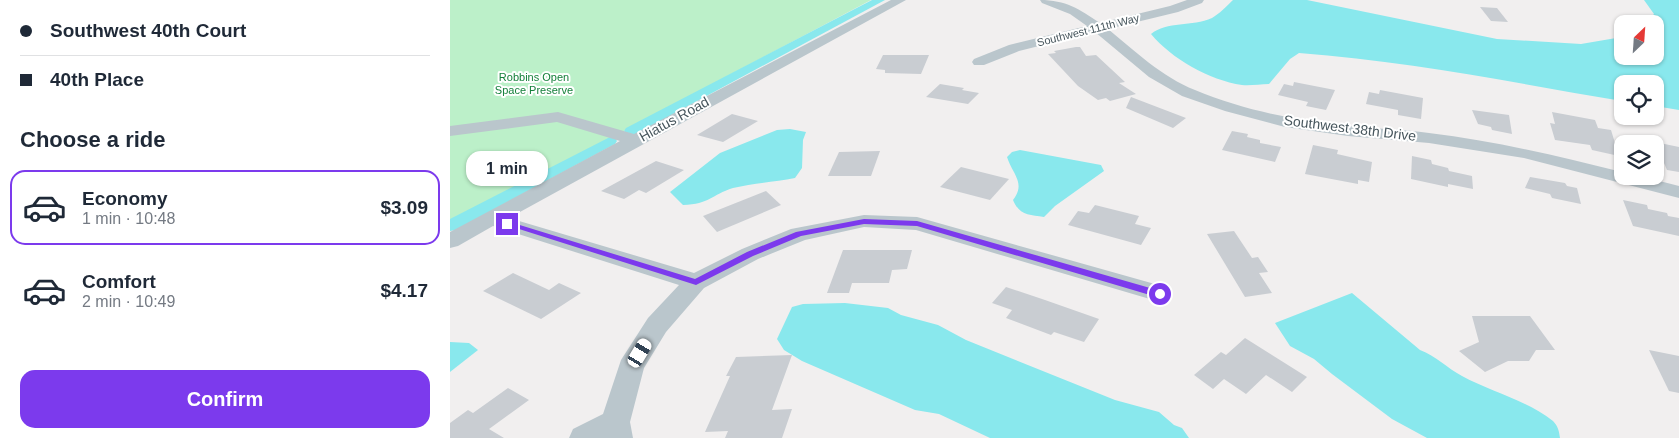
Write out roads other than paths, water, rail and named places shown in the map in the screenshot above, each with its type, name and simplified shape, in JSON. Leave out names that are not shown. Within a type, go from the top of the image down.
[{"type":"street","name":"Hiatus Road","points":[[450,241],[900,0]]},
{"type":"street","name":"Southwest 38th Drive","points":[[1045,0],[1074,11],[1154,74],[1188,93],[1232,107],[1285,122],[1348,131],[1429,138],[1524,153],[1679,192]]},
{"type":"street","name":"Southwest 111th Way","points":[[979,62],[1014,48],[1174,9],[1198,0]]},
{"type":"street","points":[[450,131],[558,117],[636,140]]},
{"type":"street","points":[[490,219],[696,282]]},
{"type":"street","points":[[584,438],[616,430],[631,367],[657,325],[696,282],[750,254],[799,234],[864,221],[917,224],[1160,294]]},
{"type":"water","points":[[1233,0],[1307,0],[1497,39],[1581,44],[1614,38],[1614,65],[1664,65],[1664,15],[1653,15],[1644,0],[1679,0],[1679,110],[1664,108],[1664,75],[1614,75],[1614,100],[1421,67],[1299,53],[1290,59],[1269,84],[1242,85],[1217,78],[1192,67],[1169,52],[1151,34],[1164,27],[1204,21],[1220,12]]},
{"type":"water","points":[[790,129],[806,132],[803,140],[802,168],[795,178],[733,188],[705,201],[692,204],[683,205],[670,192],[720,153],[777,130]]},
{"type":"water","points":[[1020,150],[1101,165],[1104,171],[1055,206],[1044,217],[1029,215],[1018,209],[1013,200],[1017,194],[1018,184],[1007,157],[1012,152]]},
{"type":"water","points":[[1352,293],[1420,350],[1431,355],[1462,376],[1532,407],[1543,414],[1556,425],[1560,438],[1427,438],[1392,419],[1314,359],[1290,346],[1275,323]]},
{"type":"water","points":[[845,303],[888,308],[901,315],[938,325],[966,340],[1115,400],[1159,412],[1174,425],[1182,428],[1189,438],[990,438],[939,414],[915,410],[802,361],[784,350],[777,339],[792,307],[803,304]]},
{"type":"water","points":[[450,342],[469,343],[478,350],[450,372]]},
{"type":"waterway","points":[[631,131],[880,0]]},
{"type":"waterway","points":[[450,226],[610,141]]},
{"type":"park label","name":"Robbins Open Space Preserve","points":[[534,83]]}]
